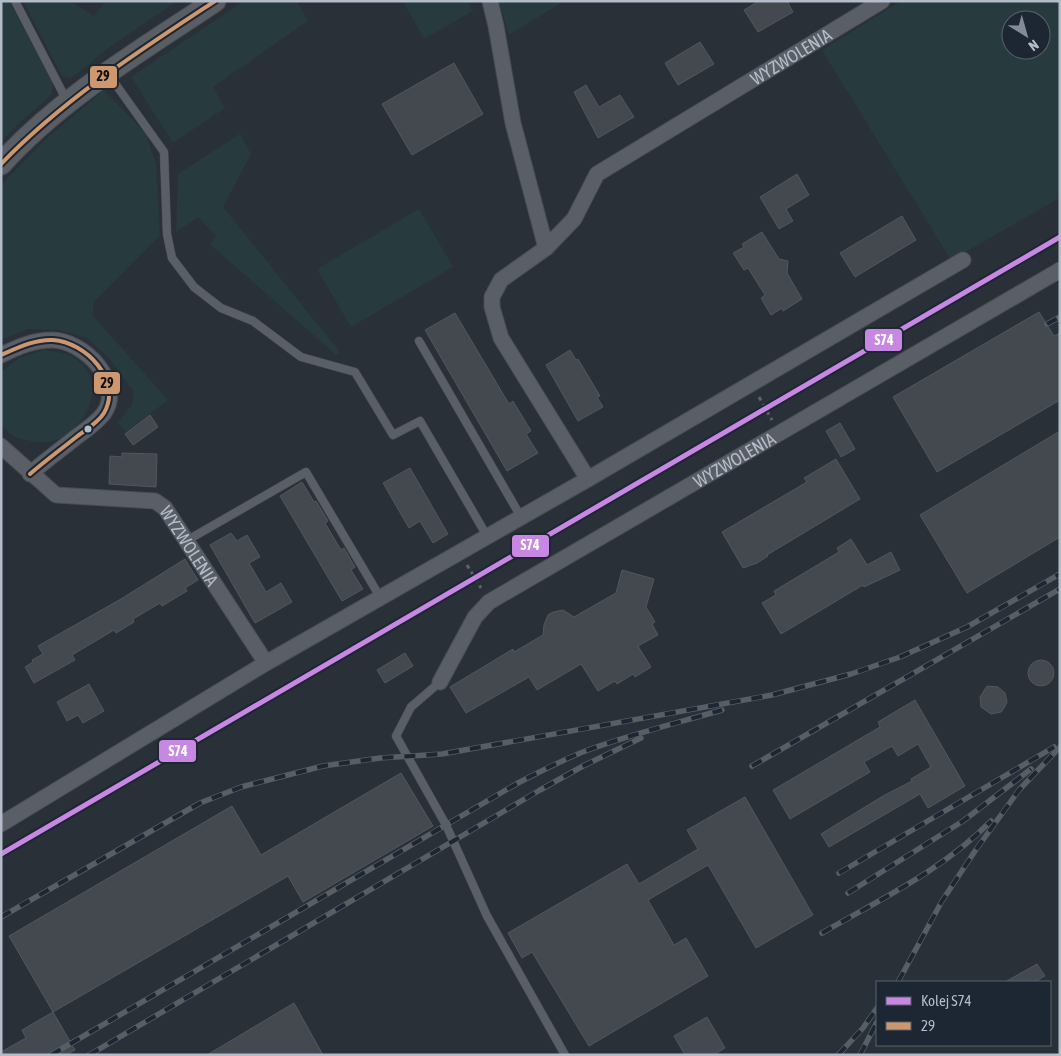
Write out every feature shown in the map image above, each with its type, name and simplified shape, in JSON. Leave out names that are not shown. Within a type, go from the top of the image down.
[{"type":"street","points":[[1,164],[68,103],[215,1]]},
{"type":"street","points":[[490,1],[513,123],[546,248]]},
{"type":"street","name":"WYZWOLENIA","points":[[588,479],[501,338],[492,307],[492,297],[500,280],[546,248],[574,219],[597,174],[882,1]]},
{"type":"street","points":[[1,824],[266,663],[588,479],[963,260]]},
{"type":"street","name":"WYZWOLENIA","points":[[440,682],[475,617],[489,602],[1060,270]]},
{"type":"street","points":[[1,355],[24,343],[54,340],[83,349],[103,372],[111,393],[104,413],[30,474]]},
{"type":"street","name":"WYZWOLENIA","points":[[1,446],[30,474],[56,495],[155,502],[165,508],[266,663]]},
{"type":"lane","points":[[15,1],[68,103]]},
{"type":"lane","points":[[108,74],[164,152],[168,242],[172,258],[194,287],[221,308],[253,321],[301,357],[355,372],[393,435],[420,420],[487,536]]},
{"type":"lane","points":[[419,340],[521,517]]},
{"type":"lane","points":[[186,541],[306,472],[380,597]]},
{"type":"lane","points":[[440,682],[411,707],[396,736],[446,825],[487,916],[565,1055]]},
{"type":"path","points":[[751,383],[780,434]]},
{"type":"path","points":[[458,552],[489,602]]},
{"type":"green space","points":[[1,1],[9,1],[53,83],[51,95],[19,123],[1,142]]},
{"type":"green space","points":[[23,1],[70,1],[94,16],[106,1],[177,1],[114,44],[71,78],[62,76]]},
{"type":"green space","points":[[244,1],[297,1],[308,21],[213,87],[225,108],[173,143],[131,77]]},
{"type":"green space","points":[[403,1],[467,1],[473,11],[424,39]]},
{"type":"green space","points":[[499,1],[564,1],[509,35]]},
{"type":"green space","points":[[901,1],[1060,1],[1060,198],[951,260],[822,50]]},
{"type":"green space","points":[[104,90],[146,134],[156,164],[160,235],[93,303],[93,316],[168,400],[126,432],[118,423],[132,405],[134,392],[110,359],[87,338],[59,330],[28,329],[1,340],[1,185],[45,140]]},
{"type":"green space","points":[[240,134],[251,154],[223,207],[340,352],[336,355],[210,244],[216,236],[198,217],[176,232],[178,174]]},
{"type":"green space","points":[[419,209],[453,267],[351,327],[317,269]]},
{"type":"green space","points":[[44,350],[66,354],[77,360],[86,369],[91,380],[92,391],[91,402],[79,423],[70,432],[51,442],[32,441],[15,437],[1,424],[1,372],[19,358]]},
{"type":"building","points":[[759,1],[787,1],[793,12],[758,32],[744,10]]},
{"type":"building","points":[[700,42],[714,64],[678,85],[665,63]]},
{"type":"building","points":[[454,63],[483,114],[412,155],[382,104]]},
{"type":"building","points":[[586,85],[599,107],[620,95],[634,117],[598,138],[574,92]]},
{"type":"building","points":[[797,174],[809,195],[786,209],[793,221],[779,229],[760,197]]},
{"type":"building","points":[[902,216],[916,240],[855,277],[840,253]]},
{"type":"building","points":[[762,232],[779,259],[788,261],[787,273],[802,299],[783,311],[782,308],[771,315],[761,298],[765,295],[748,268],[744,270],[733,253],[744,247],[742,244]]},
{"type":"building","points":[[1039,312],[1054,336],[1060,333],[1060,400],[937,472],[893,397]]},
{"type":"building","points":[[455,313],[509,404],[513,401],[531,431],[526,434],[538,453],[507,471],[425,330]]},
{"type":"building","points":[[570,350],[576,360],[578,359],[600,396],[597,397],[603,407],[578,421],[546,365]]},
{"type":"building","points":[[150,415],[158,427],[133,445],[125,434]]},
{"type":"building","points":[[840,423],[855,449],[841,457],[826,431]]},
{"type":"building","points":[[1060,431],[1060,537],[967,593],[920,515]]},
{"type":"building","points":[[122,453],[157,454],[156,487],[109,484],[110,456],[122,457]]},
{"type":"building","points":[[836,459],[860,499],[767,555],[757,563],[743,568],[722,532],[807,482],[804,478]]},
{"type":"building","points":[[410,468],[448,534],[433,543],[420,521],[409,528],[383,483]]},
{"type":"building","points":[[302,482],[328,521],[325,523],[341,550],[344,548],[355,567],[351,570],[363,589],[342,601],[280,496]]},
{"type":"building","points":[[231,533],[237,541],[247,535],[260,557],[249,563],[266,592],[281,583],[292,602],[255,623],[210,545]]},
{"type":"building","points":[[851,539],[867,565],[891,552],[900,570],[864,587],[863,585],[781,634],[762,603],[776,595],[774,591],[839,552],[837,548]]},
{"type":"building","points":[[185,559],[198,580],[185,588],[187,591],[162,606],[160,603],[133,619],[134,622],[116,633],[114,630],[72,655],[75,660],[34,683],[25,667],[33,662],[32,660],[43,654],[38,646],[121,599]]},
{"type":"building","points":[[622,570],[654,579],[646,607],[655,622],[652,624],[658,635],[638,646],[651,667],[635,677],[633,674],[617,684],[615,681],[598,691],[581,664],[537,690],[529,677],[466,713],[450,687],[513,649],[514,652],[543,635],[548,615],[553,612],[563,610],[574,617],[616,593]]},
{"type":"building","points":[[405,653],[413,666],[385,683],[377,670]]},
{"type":"building","points":[[1041,660],[1050,664],[1054,673],[1050,682],[1041,686],[1032,682],[1028,673],[1032,664]]},
{"type":"building","points":[[89,684],[104,711],[83,723],[78,715],[67,721],[57,702]]},
{"type":"building","points":[[987,686],[998,687],[1005,693],[1007,702],[1001,712],[991,714],[981,707],[980,697]]},
{"type":"building","points":[[915,700],[965,786],[928,808],[920,794],[829,847],[821,834],[883,796],[912,781],[911,779],[931,767],[918,744],[898,756],[892,746],[864,762],[870,772],[790,819],[773,790],[880,727],[878,722]]},
{"type":"building","points":[[401,773],[433,826],[303,902],[288,876],[53,1012],[9,936],[232,806],[261,855]]},
{"type":"building","points":[[745,797],[813,915],[756,948],[708,865],[648,900],[674,945],[686,938],[708,976],[589,1046],[532,952],[522,958],[508,933],[627,864],[639,884],[698,849],[687,830]]},
{"type":"building","points":[[1037,964],[1045,976],[1036,981],[1007,981]]},
{"type":"building","points":[[294,1003],[323,1055],[207,1055]]},
{"type":"building","points":[[53,1012],[75,1050],[66,1055],[1,1055],[1,1052],[26,1038],[22,1030]]},
{"type":"building","points":[[707,1017],[725,1048],[714,1055],[685,1055],[674,1036]]},
{"type":"railway","points":[[1047,324],[1060,317]]},
{"type":"railway","points":[[1,917],[200,803],[241,787],[323,766],[380,758],[442,754],[772,695],[851,674],[900,657],[967,627],[1060,574]]},
{"type":"railway","points":[[752,766],[1060,589]]},
{"type":"railway","points":[[51,1055],[535,774],[570,757],[605,744],[722,710]]},
{"type":"railway","points":[[89,1055],[540,790],[583,766],[641,738]]},
{"type":"railway","points":[[839,873],[1054,747]]},
{"type":"railway","points":[[899,981],[942,901],[975,851],[1019,790],[1060,747]]},
{"type":"railway","points":[[848,893],[963,821],[1031,769]]},
{"type":"railway","points":[[822,933],[911,883],[953,854],[991,821]]},
{"type":"railway","points":[[838,1055],[863,1028],[876,1009]]},
{"type":"railway","points":[[860,1055],[876,1024]]},
{"type":"rail line","name":"S74","points":[[1,854],[1060,237]]},
{"type":"transit line","name":"29","points":[[1,164],[25,140],[76,97],[131,57],[215,1]]},
{"type":"transit line","name":"29","points":[[1,355],[26,344],[40,341],[53,340],[65,342],[88,355],[98,365],[105,376],[109,388],[109,400],[101,417],[30,474]]}]
